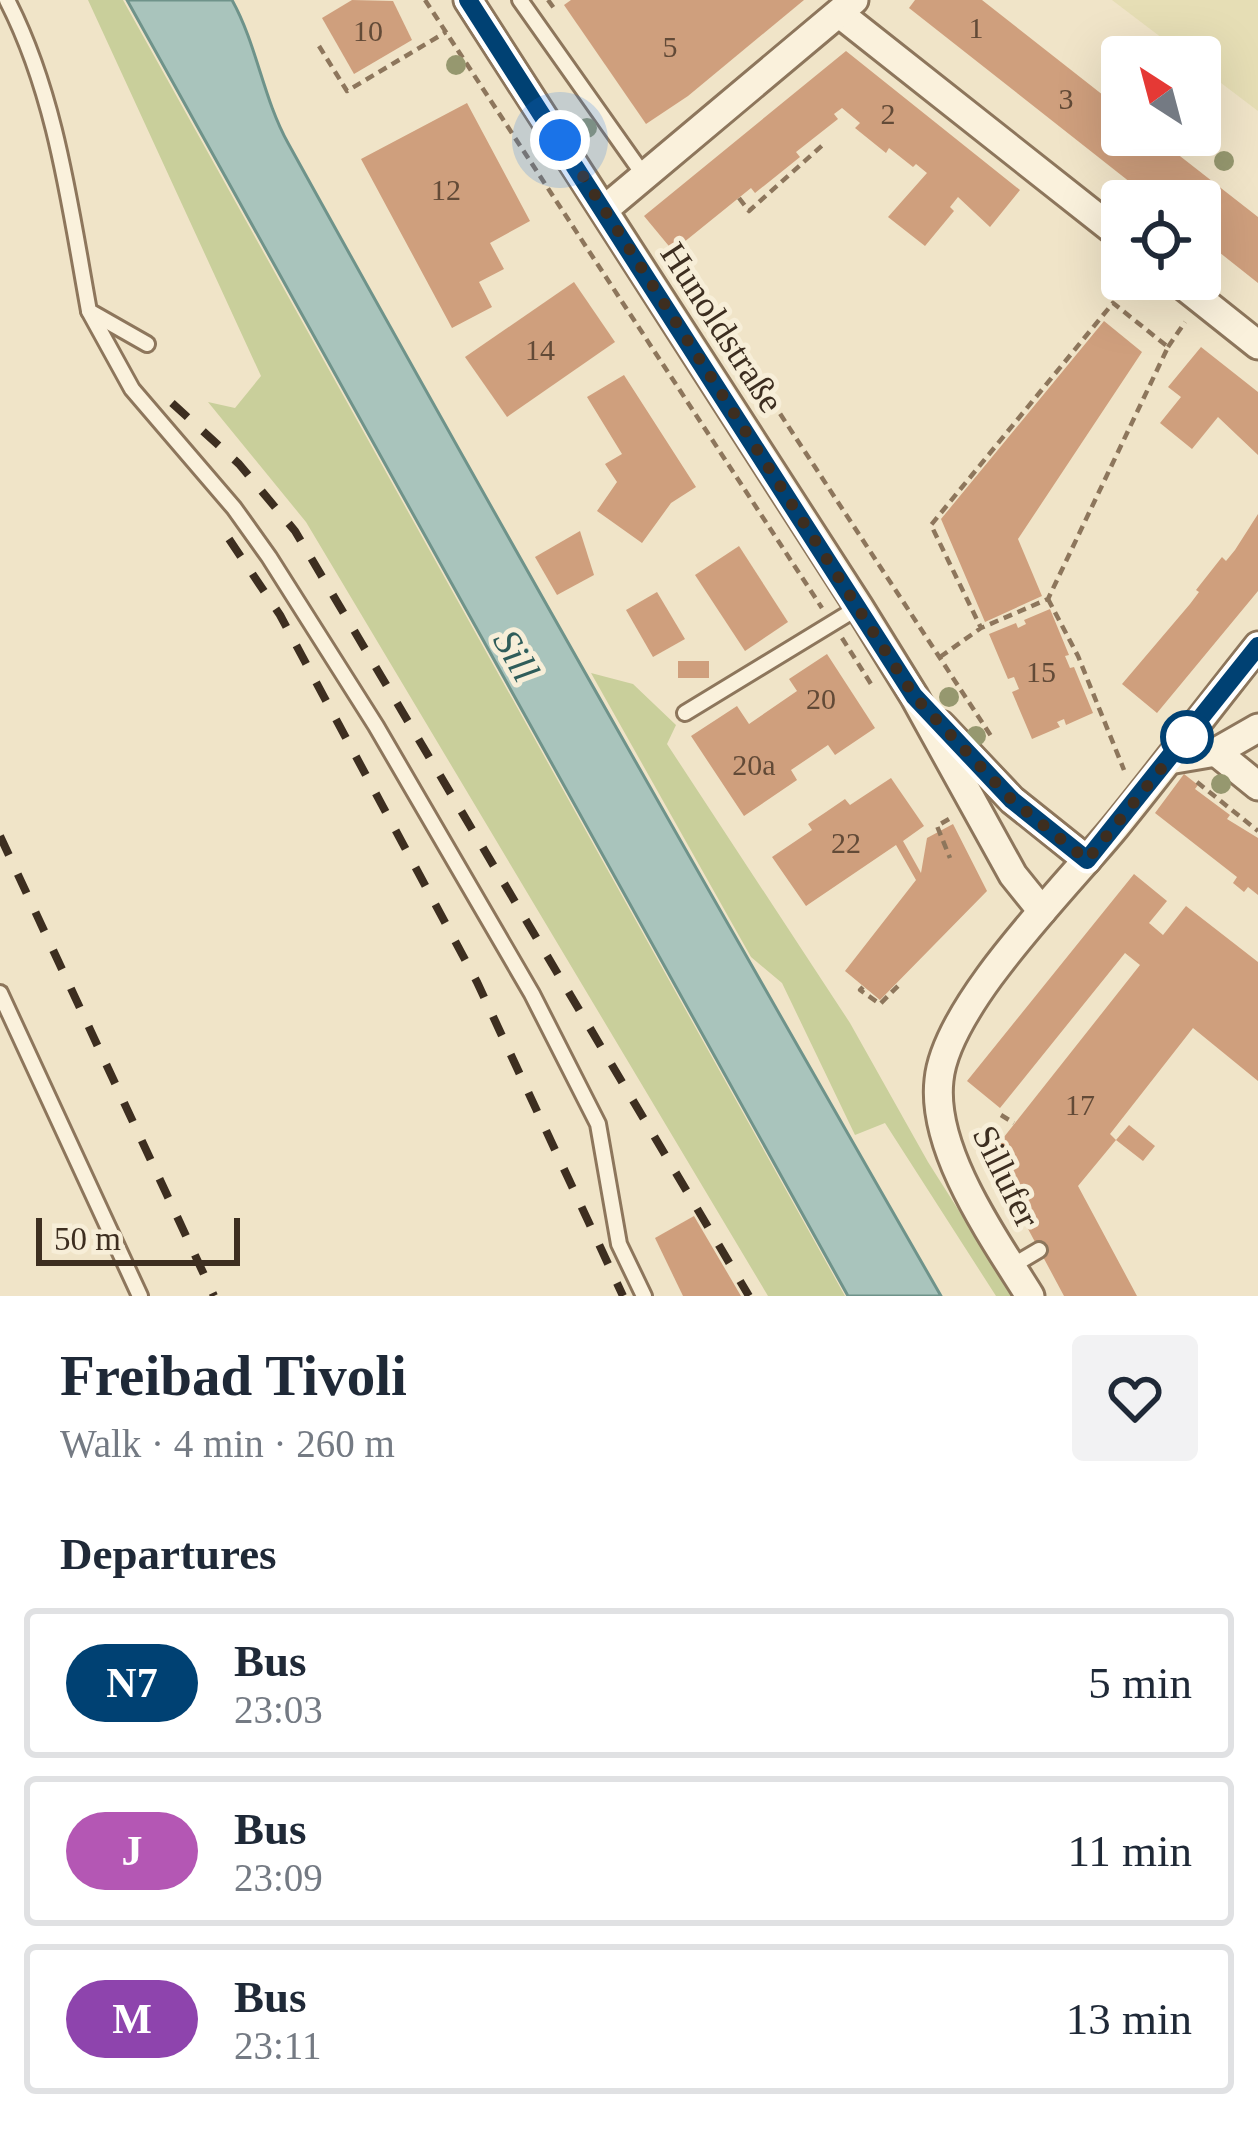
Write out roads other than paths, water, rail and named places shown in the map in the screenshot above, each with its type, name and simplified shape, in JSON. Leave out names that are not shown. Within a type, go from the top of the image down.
[{"type":"street","name":"Hunoldstraße","points":[[468,0],[859,607],[1013,875],[1042,911]]},
{"type":"street","points":[[605,209],[847,7],[1101,219]]},
{"type":"street","points":[[1201,300],[1258,345]]},
{"type":"street","points":[[1042,911],[1169,760],[1247,681],[1258,646]]},
{"type":"street","name":"Hunoldstraße","points":[[914,696],[1012,800],[1087,860]]},
{"type":"street","points":[[1169,760],[1216,752],[1258,728]]},
{"type":"street","points":[[1216,752],[1258,786]]},
{"type":"street","name":"Sillufer","points":[[1030,1296],[949,1150],[938,1082],[945,1051],[965,1014],[1042,911]]},
{"type":"lane","points":[[7,0],[38,74],[63,171],[89,310],[111,356],[269,556],[376,726],[532,994],[598,1124],[619,1244],[644,1296]]},
{"type":"lane","points":[[520,0],[645,177]]},
{"type":"lane","points":[[89,310],[147,344]]},
{"type":"lane","points":[[685,712],[859,607]]},
{"type":"lane","points":[[0,993],[140,1296]]},
{"type":"lane","points":[[1012,1265],[1039,1250]]},
{"type":"water","name":"Sill","points":[[127,0],[232,0],[288,143],[941,1296],[848,1296]]},
{"type":"railway","points":[[172,403],[239,464],[295,531],[749,1296]]},
{"type":"railway","points":[[229,539],[280,615],[477,982],[623,1296]]},
{"type":"railway","points":[[0,836],[214,1296]]}]
